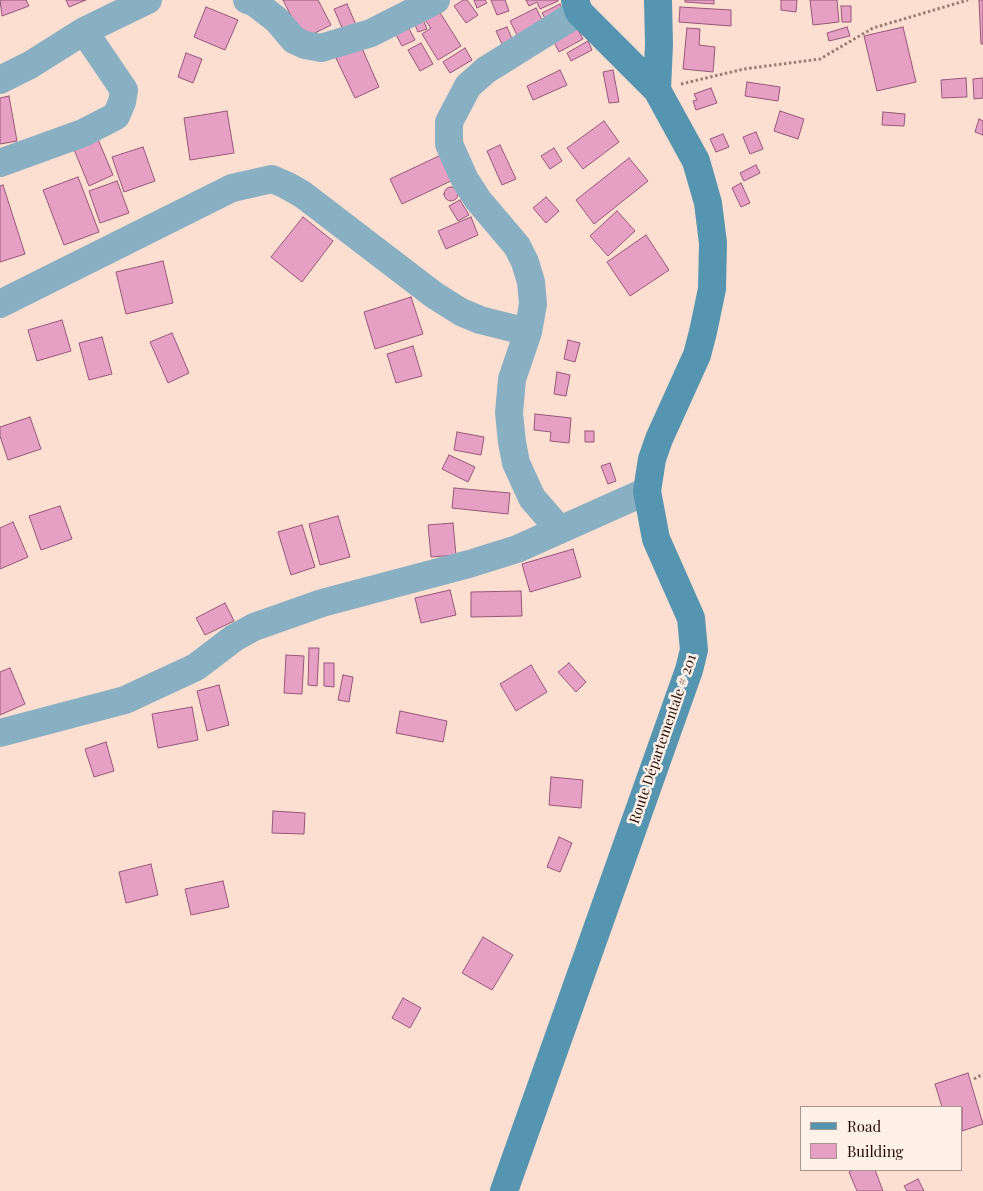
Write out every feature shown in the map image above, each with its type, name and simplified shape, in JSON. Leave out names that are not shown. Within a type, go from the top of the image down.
[{"type":"main road","points":[[657,90],[658,0]]},
{"type":"main road","name":"Route Départementale # 201","points":[[504,1191],[689,670],[694,650],[691,618],[656,540],[647,491],[652,460],[659,439],[697,355],[712,289],[713,243],[708,203],[696,161],[657,90],[577,6]]},
{"type":"street","points":[[0,80],[30,66],[84,31],[148,0]]},
{"type":"street","points":[[247,0],[255,3],[277,20],[294,40],[305,45],[322,48],[371,33],[436,0]]},
{"type":"street","points":[[559,529],[532,498],[516,463],[512,442],[509,413],[512,379],[528,332],[532,296],[531,282],[525,262],[517,246],[478,200],[466,180],[449,144],[449,122],[468,86],[486,70],[577,6]]},
{"type":"street","points":[[0,163],[83,133],[116,116],[122,102],[124,90],[84,31]]},
{"type":"street","points":[[0,304],[232,188],[272,179],[302,194],[460,312],[487,322],[528,332]]},
{"type":"street","points":[[0,733],[125,700],[196,668],[234,638],[254,627],[322,603],[501,554],[647,491]]},
{"type":"path","points":[[657,90],[744,70],[820,59],[873,28],[968,0]]},
{"type":"path","points":[[974,1079],[983,1074]]},
{"type":"building","points":[[0,0],[26,0],[29,6],[2,16]]},
{"type":"building","points":[[66,0],[86,0],[69,7]]},
{"type":"building","points":[[283,0],[318,0],[331,25],[303,39]]},
{"type":"building","points":[[463,0],[467,0],[478,15],[466,23],[454,6]]},
{"type":"building","points":[[474,0],[485,0],[487,3],[477,8]]},
{"type":"building","points":[[491,0],[505,0],[509,11],[497,15]]},
{"type":"building","points":[[526,0],[558,1],[540,9],[537,2],[529,6]]},
{"type":"building","points":[[685,0],[714,0],[714,4],[685,2]]},
{"type":"building","points":[[781,0],[797,0],[796,12],[781,10]]},
{"type":"building","points":[[810,0],[837,0],[839,22],[813,25]]},
{"type":"building","points":[[979,0],[983,0],[983,44],[981,44]]},
{"type":"building","points":[[347,4],[356,25],[343,30],[334,9]]},
{"type":"building","points":[[560,4],[564,12],[546,20],[542,13]]},
{"type":"building","points":[[841,6],[851,6],[851,22],[842,22]]},
{"type":"building","points":[[206,7],[238,20],[225,50],[194,37]]},
{"type":"building","points":[[680,7],[731,10],[731,26],[679,22]]},
{"type":"building","points":[[536,8],[543,22],[517,35],[510,21]]},
{"type":"building","points":[[439,11],[461,46],[438,60],[422,34],[431,28],[425,20]]},
{"type":"building","points":[[422,17],[427,29],[418,32],[413,20]]},
{"type":"building","points":[[407,25],[415,40],[402,46],[394,31]]},
{"type":"building","points":[[576,26],[583,39],[559,52],[552,38]]},
{"type":"building","points":[[507,27],[512,39],[502,44],[496,31]]},
{"type":"building","points":[[847,27],[850,36],[829,41],[827,33]]},
{"type":"building","points":[[903,27],[916,82],[877,91],[864,36]]},
{"type":"building","points":[[687,28],[700,29],[699,45],[715,47],[713,72],[683,69]]},
{"type":"building","points":[[588,41],[592,50],[571,61],[567,53]]},
{"type":"building","points":[[421,43],[433,64],[420,71],[408,50]]},
{"type":"building","points":[[361,46],[379,87],[355,98],[336,58]]},
{"type":"building","points":[[465,48],[472,60],[450,73],[443,62]]},
{"type":"building","points":[[186,53],[202,59],[193,83],[178,77]]},
{"type":"building","points":[[560,70],[567,85],[533,100],[527,86]]},
{"type":"building","points":[[613,70],[619,102],[609,103],[603,72]]},
{"type":"building","points":[[966,78],[967,97],[942,98],[941,80]]},
{"type":"building","points":[[983,78],[983,98],[974,99],[973,79]]},
{"type":"building","points":[[747,82],[780,87],[778,101],[745,96]]},
{"type":"building","points":[[711,88],[717,103],[696,110],[693,101],[697,100],[694,94]]},
{"type":"building","points":[[9,96],[17,141],[0,144],[0,98]]},
{"type":"building","points":[[227,111],[234,153],[190,160],[184,118]]},
{"type":"building","points":[[780,111],[804,119],[798,139],[774,131]]},
{"type":"building","points":[[883,112],[905,114],[904,126],[882,125]]},
{"type":"building","points":[[979,119],[983,121],[983,135],[975,132]]},
{"type":"building","points":[[604,121],[619,142],[583,169],[567,148]]},
{"type":"building","points":[[756,132],[763,149],[750,154],[743,137]]},
{"type":"building","points":[[723,134],[729,147],[716,152],[710,139]]},
{"type":"building","points":[[97,137],[113,175],[89,186],[73,147]]},
{"type":"building","points":[[500,145],[516,179],[502,185],[487,151]]},
{"type":"building","points":[[143,147],[155,181],[124,192],[112,157]]},
{"type":"building","points":[[554,148],[562,161],[550,169],[541,156]]},
{"type":"building","points":[[441,155],[453,180],[402,204],[390,179]]},
{"type":"building","points":[[629,158],[648,181],[594,224],[576,200]]},
{"type":"building","points":[[756,165],[760,173],[744,181],[740,173]]},
{"type":"building","points":[[78,177],[99,232],[64,245],[43,190]]},
{"type":"building","points":[[117,181],[129,213],[100,223],[89,191]]},
{"type":"building","points":[[741,183],[750,203],[741,207],[732,188]]},
{"type":"building","points":[[3,185],[25,254],[0,262],[0,186]]},
{"type":"building","points":[[448,187],[454,187],[458,194],[454,201],[448,201],[444,197],[444,191]]},
{"type":"building","points":[[546,197],[559,211],[546,223],[533,208]]},
{"type":"building","points":[[460,200],[469,215],[458,221],[449,206]]},
{"type":"building","points":[[617,211],[635,231],[608,256],[590,236]]},
{"type":"building","points":[[303,217],[333,241],[302,282],[271,257]]},
{"type":"building","points":[[471,217],[478,235],[446,249],[438,231]]},
{"type":"building","points":[[646,235],[669,270],[630,296],[607,262]]},
{"type":"building","points":[[163,261],[173,303],[126,314],[116,272]]},
{"type":"building","points":[[411,297],[423,334],[375,349],[364,312]]},
{"type":"building","points":[[62,320],[71,351],[37,361],[28,330]]},
{"type":"building","points":[[172,333],[189,373],[168,383],[150,342]]},
{"type":"building","points":[[102,337],[112,374],[89,380],[79,343]]},
{"type":"building","points":[[568,340],[580,343],[575,362],[564,359]]},
{"type":"building","points":[[413,346],[422,376],[396,383],[387,354]]},
{"type":"building","points":[[557,372],[570,375],[566,396],[554,394]]},
{"type":"building","points":[[535,414],[571,418],[569,443],[550,441],[551,432],[534,430]]},
{"type":"building","points":[[30,417],[41,449],[8,460],[0,436],[0,427]]},
{"type":"building","points":[[585,431],[594,431],[594,442],[585,442]]},
{"type":"building","points":[[457,432],[484,437],[481,455],[454,450]]},
{"type":"building","points":[[449,455],[475,467],[468,482],[442,469]]},
{"type":"building","points":[[610,463],[616,481],[608,484],[601,466]]},
{"type":"building","points":[[454,488],[510,493],[508,514],[452,508]]},
{"type":"building","points":[[60,506],[72,539],[41,550],[29,516]]},
{"type":"building","points":[[338,516],[350,557],[320,565],[309,524]]},
{"type":"building","points":[[13,522],[28,557],[0,569],[0,528]]},
{"type":"building","points":[[453,523],[456,555],[431,557],[428,525]]},
{"type":"building","points":[[302,525],[315,567],[291,575],[278,532]]},
{"type":"building","points":[[573,549],[581,577],[530,592],[522,564]]},
{"type":"building","points":[[450,590],[456,615],[421,623],[415,598]]},
{"type":"building","points":[[521,591],[522,616],[471,617],[471,592]]},
{"type":"building","points":[[225,603],[234,621],[205,635],[196,618]]},
{"type":"building","points":[[309,648],[319,648],[317,686],[308,685]]},
{"type":"building","points":[[286,655],[304,656],[302,694],[284,693]]},
{"type":"building","points":[[324,663],[334,663],[334,687],[324,686]]},
{"type":"building","points":[[569,663],[586,682],[576,692],[558,672]]},
{"type":"building","points":[[531,665],[547,692],[516,711],[500,684]]},
{"type":"building","points":[[10,668],[25,704],[0,715],[0,672]]},
{"type":"building","points":[[343,675],[353,677],[349,702],[338,700]]},
{"type":"building","points":[[219,685],[229,725],[207,731],[197,691]]},
{"type":"building","points":[[192,707],[198,740],[158,748],[152,714]]},
{"type":"building","points":[[400,711],[447,721],[443,742],[396,733]]},
{"type":"building","points":[[106,742],[114,771],[94,777],[85,749]]},
{"type":"building","points":[[551,777],[583,780],[581,808],[549,805]]},
{"type":"building","points":[[273,811],[305,813],[304,834],[272,833]]},
{"type":"building","points":[[559,837],[572,843],[560,872],[547,867]]},
{"type":"building","points":[[151,864],[158,895],[126,903],[119,872]]},
{"type":"building","points":[[223,881],[229,907],[191,915],[185,889]]},
{"type":"building","points":[[483,937],[513,955],[492,990],[462,973]]},
{"type":"building","points":[[403,998],[421,1008],[410,1028],[392,1018]]},
{"type":"building","points":[[968,1073],[983,1124],[963,1131],[963,1106],[942,1106],[935,1084]]},
{"type":"building","points":[[875,1171],[883,1191],[857,1191],[849,1172]]},
{"type":"building","points":[[918,1179],[924,1191],[907,1191],[904,1186]]}]
